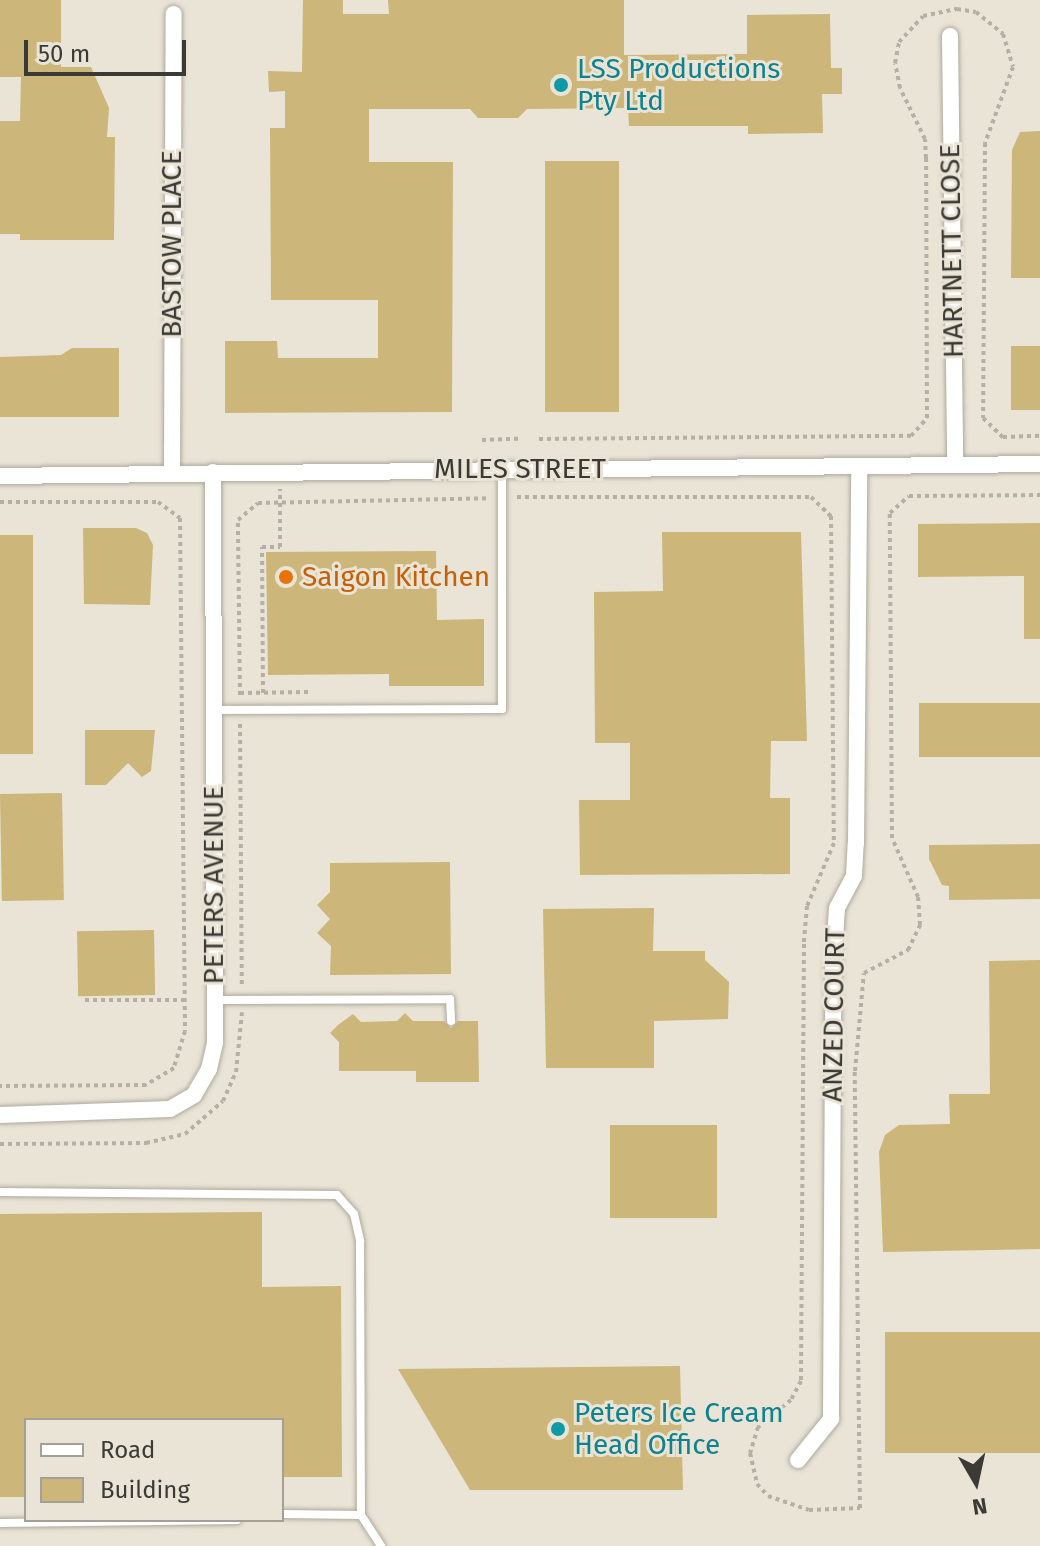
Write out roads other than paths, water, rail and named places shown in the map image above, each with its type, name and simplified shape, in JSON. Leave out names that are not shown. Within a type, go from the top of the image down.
[{"type":"street","name":"BASTOW PLACE","points":[[172,473],[174,14]]},
{"type":"street","name":"HARTNETT CLOSE","points":[[950,36],[955,465]]},
{"type":"street","name":"MILES STREET","points":[[0,476],[1040,464]]},
{"type":"street","name":"ANZED COURT","points":[[798,1460],[831,1419],[833,971],[837,908],[854,876],[856,843],[859,467]]},
{"type":"street","name":"PETERS AVENUE","points":[[0,1115],[170,1109],[194,1095],[209,1069],[215,1000],[213,472]]},
{"type":"lane","points":[[213,710],[502,709],[502,470]]},
{"type":"lane","points":[[215,1000],[450,999],[451,1021]]},
{"type":"lane","points":[[0,1192],[337,1195],[354,1214],[360,1241],[361,1515],[381,1546]]},
{"type":"lane","points":[[284,1514],[361,1515]]},
{"type":"lane","points":[[0,1523],[79,1522]]},
{"type":"place","name":"LSS Productions Pty Ltd","points":[[561,85]]},
{"type":"place","name":"Saigon Kitchen","points":[[286,577]]},
{"type":"place","name":"Peters Ice Cream Head Office","points":[[558,1429]]}]
